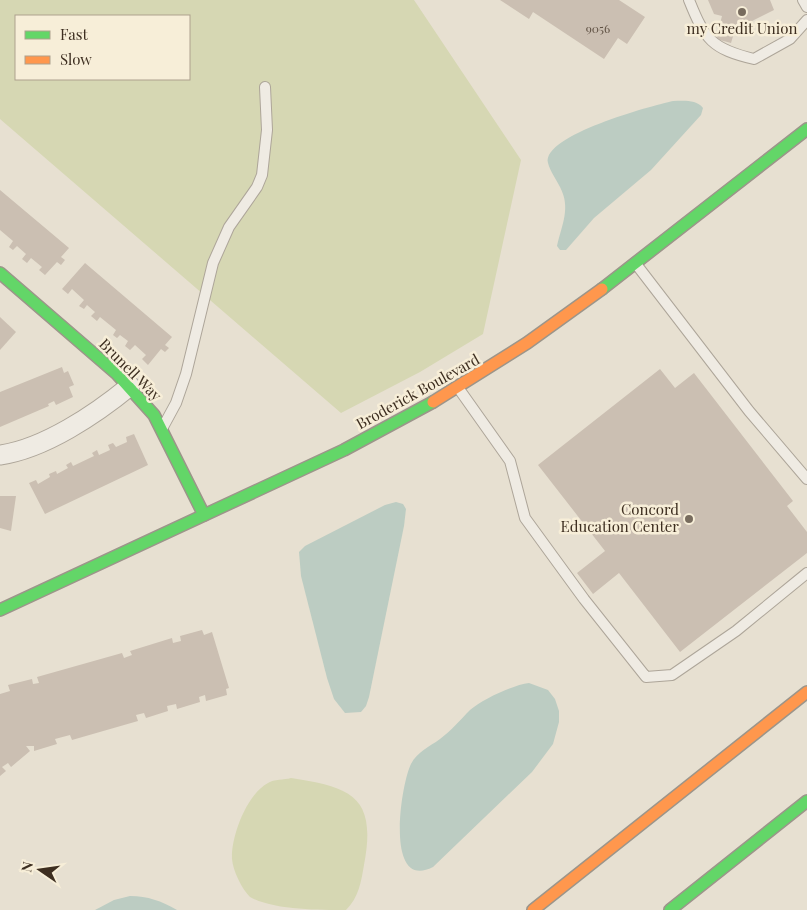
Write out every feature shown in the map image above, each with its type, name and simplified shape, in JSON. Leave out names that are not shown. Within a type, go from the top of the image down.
[{"type":"main road","name":"Broderick Boulevard","points":[[0,610],[393,426],[459,389],[537,336],[636,263],[807,129]]},
{"type":"main road","name":"Brunell Way","points":[[0,273],[130,386],[154,415],[204,515]]},
{"type":"main road","points":[[532,910],[807,692]]},
{"type":"main road","points":[[670,910],[807,801]]},
{"type":"street","points":[[0,455],[26,449],[73,426],[102,410],[130,386]]},
{"type":"lane","points":[[689,0],[698,23],[715,46],[754,58],[790,38],[807,20]]},
{"type":"lane","points":[[803,0],[807,7]]},
{"type":"lane","points":[[162,430],[176,403],[186,374],[213,263],[229,227],[257,187],[262,175],[267,130],[264,87]]},
{"type":"lane","points":[[636,263],[749,411],[807,479]]},
{"type":"lane","points":[[459,389],[510,461],[524,518],[646,678],[672,675],[736,631],[807,573]]},
{"type":"green space","points":[[0,0],[414,0],[521,160],[483,334],[420,372],[341,413],[0,119]]},
{"type":"green space","points":[[291,778],[330,786],[344,792],[355,799],[363,810],[367,824],[364,865],[357,895],[346,910],[322,910],[271,905],[250,897],[236,874],[232,850],[237,828],[247,806],[260,788],[273,781]]},
{"type":"shaded area","points":[[673,101],[697,103],[703,108],[701,115],[651,170],[594,218],[566,250],[560,250],[557,246],[564,216],[565,202],[548,163],[551,153],[562,142],[600,123]]},
{"type":"shaded area","points":[[396,502],[403,504],[406,509],[404,526],[369,697],[366,706],[361,712],[345,713],[334,699],[327,678],[301,576],[299,552],[305,546],[385,505]]},
{"type":"shaded area","points":[[529,683],[548,690],[555,699],[559,711],[559,722],[553,744],[532,772],[433,867],[418,871],[407,864],[402,851],[400,832],[403,792],[411,764],[420,753],[440,739],[470,710],[490,697]]},
{"type":"shaded area","points":[[130,896],[154,900],[177,910],[95,910],[114,900]]},
{"type":"building","points":[[500,0],[619,0],[645,17],[627,44],[618,38],[604,59],[533,12],[529,19]]},
{"type":"building","name":"my Credit Union","points":[[708,0],[770,0],[774,10],[748,23],[738,20],[731,43],[716,39],[722,16],[714,14]]},
{"type":"building","points":[[0,190],[69,248],[61,257],[65,260],[61,265],[57,262],[45,275],[39,270],[42,267],[31,258],[27,263],[22,259],[26,254],[17,246],[13,250],[9,247],[13,241],[0,230]]},
{"type":"building","points":[[85,263],[172,337],[165,345],[169,348],[165,352],[161,349],[148,365],[142,359],[146,355],[135,345],[130,350],[125,346],[128,341],[120,335],[117,338],[113,335],[116,330],[100,317],[97,321],[91,316],[95,312],[87,305],[84,309],[79,306],[84,300],[72,289],[68,294],[62,289]]},
{"type":"building","points":[[0,317],[16,332],[0,350]]},
{"type":"building","points":[[62,367],[64,373],[68,371],[74,385],[69,387],[73,397],[56,405],[54,401],[48,404],[49,406],[0,427],[0,392]]},
{"type":"building","name":"Concord Education Center","points":[[660,369],[675,388],[694,373],[793,501],[787,506],[807,532],[807,553],[680,652],[619,573],[593,594],[577,573],[605,551],[538,465]]},
{"type":"building","points":[[134,434],[148,465],[45,514],[29,483],[36,480],[38,484],[50,477],[49,474],[56,471],[57,474],[68,468],[66,465],[71,462],[73,466],[94,456],[92,453],[97,450],[99,455],[110,450],[108,445],[113,443],[116,447],[127,442],[126,437]]},
{"type":"building","points":[[0,496],[16,496],[11,531],[0,528]]},
{"type":"building","points":[[202,630],[204,635],[212,632],[229,688],[226,689],[227,695],[206,701],[205,695],[199,697],[200,702],[177,709],[176,704],[167,706],[168,711],[146,718],[144,713],[136,715],[138,721],[72,740],[70,735],[55,739],[57,744],[34,751],[34,746],[26,746],[30,751],[11,767],[8,763],[2,767],[6,771],[0,776],[0,694],[10,691],[8,685],[32,679],[33,684],[39,683],[37,677],[122,653],[124,658],[132,655],[130,651],[172,638],[173,643],[181,641],[180,636]]},
{"type":"traffic: fast","points":[[602,289],[807,129]]},
{"type":"traffic: fast","points":[[0,273],[117,374],[154,415],[204,515]]},
{"type":"traffic: fast","points":[[0,610],[344,450],[433,402]]},
{"type":"traffic: fast","points":[[670,910],[807,801]]},
{"type":"traffic: slow","points":[[433,402],[527,343],[602,289]]},
{"type":"traffic: slow","points":[[533,910],[807,692]]},
{"type":"place","name":"my Credit Union","points":[[742,12]]},
{"type":"place","name":"Concord Education Center","points":[[689,519]]}]
